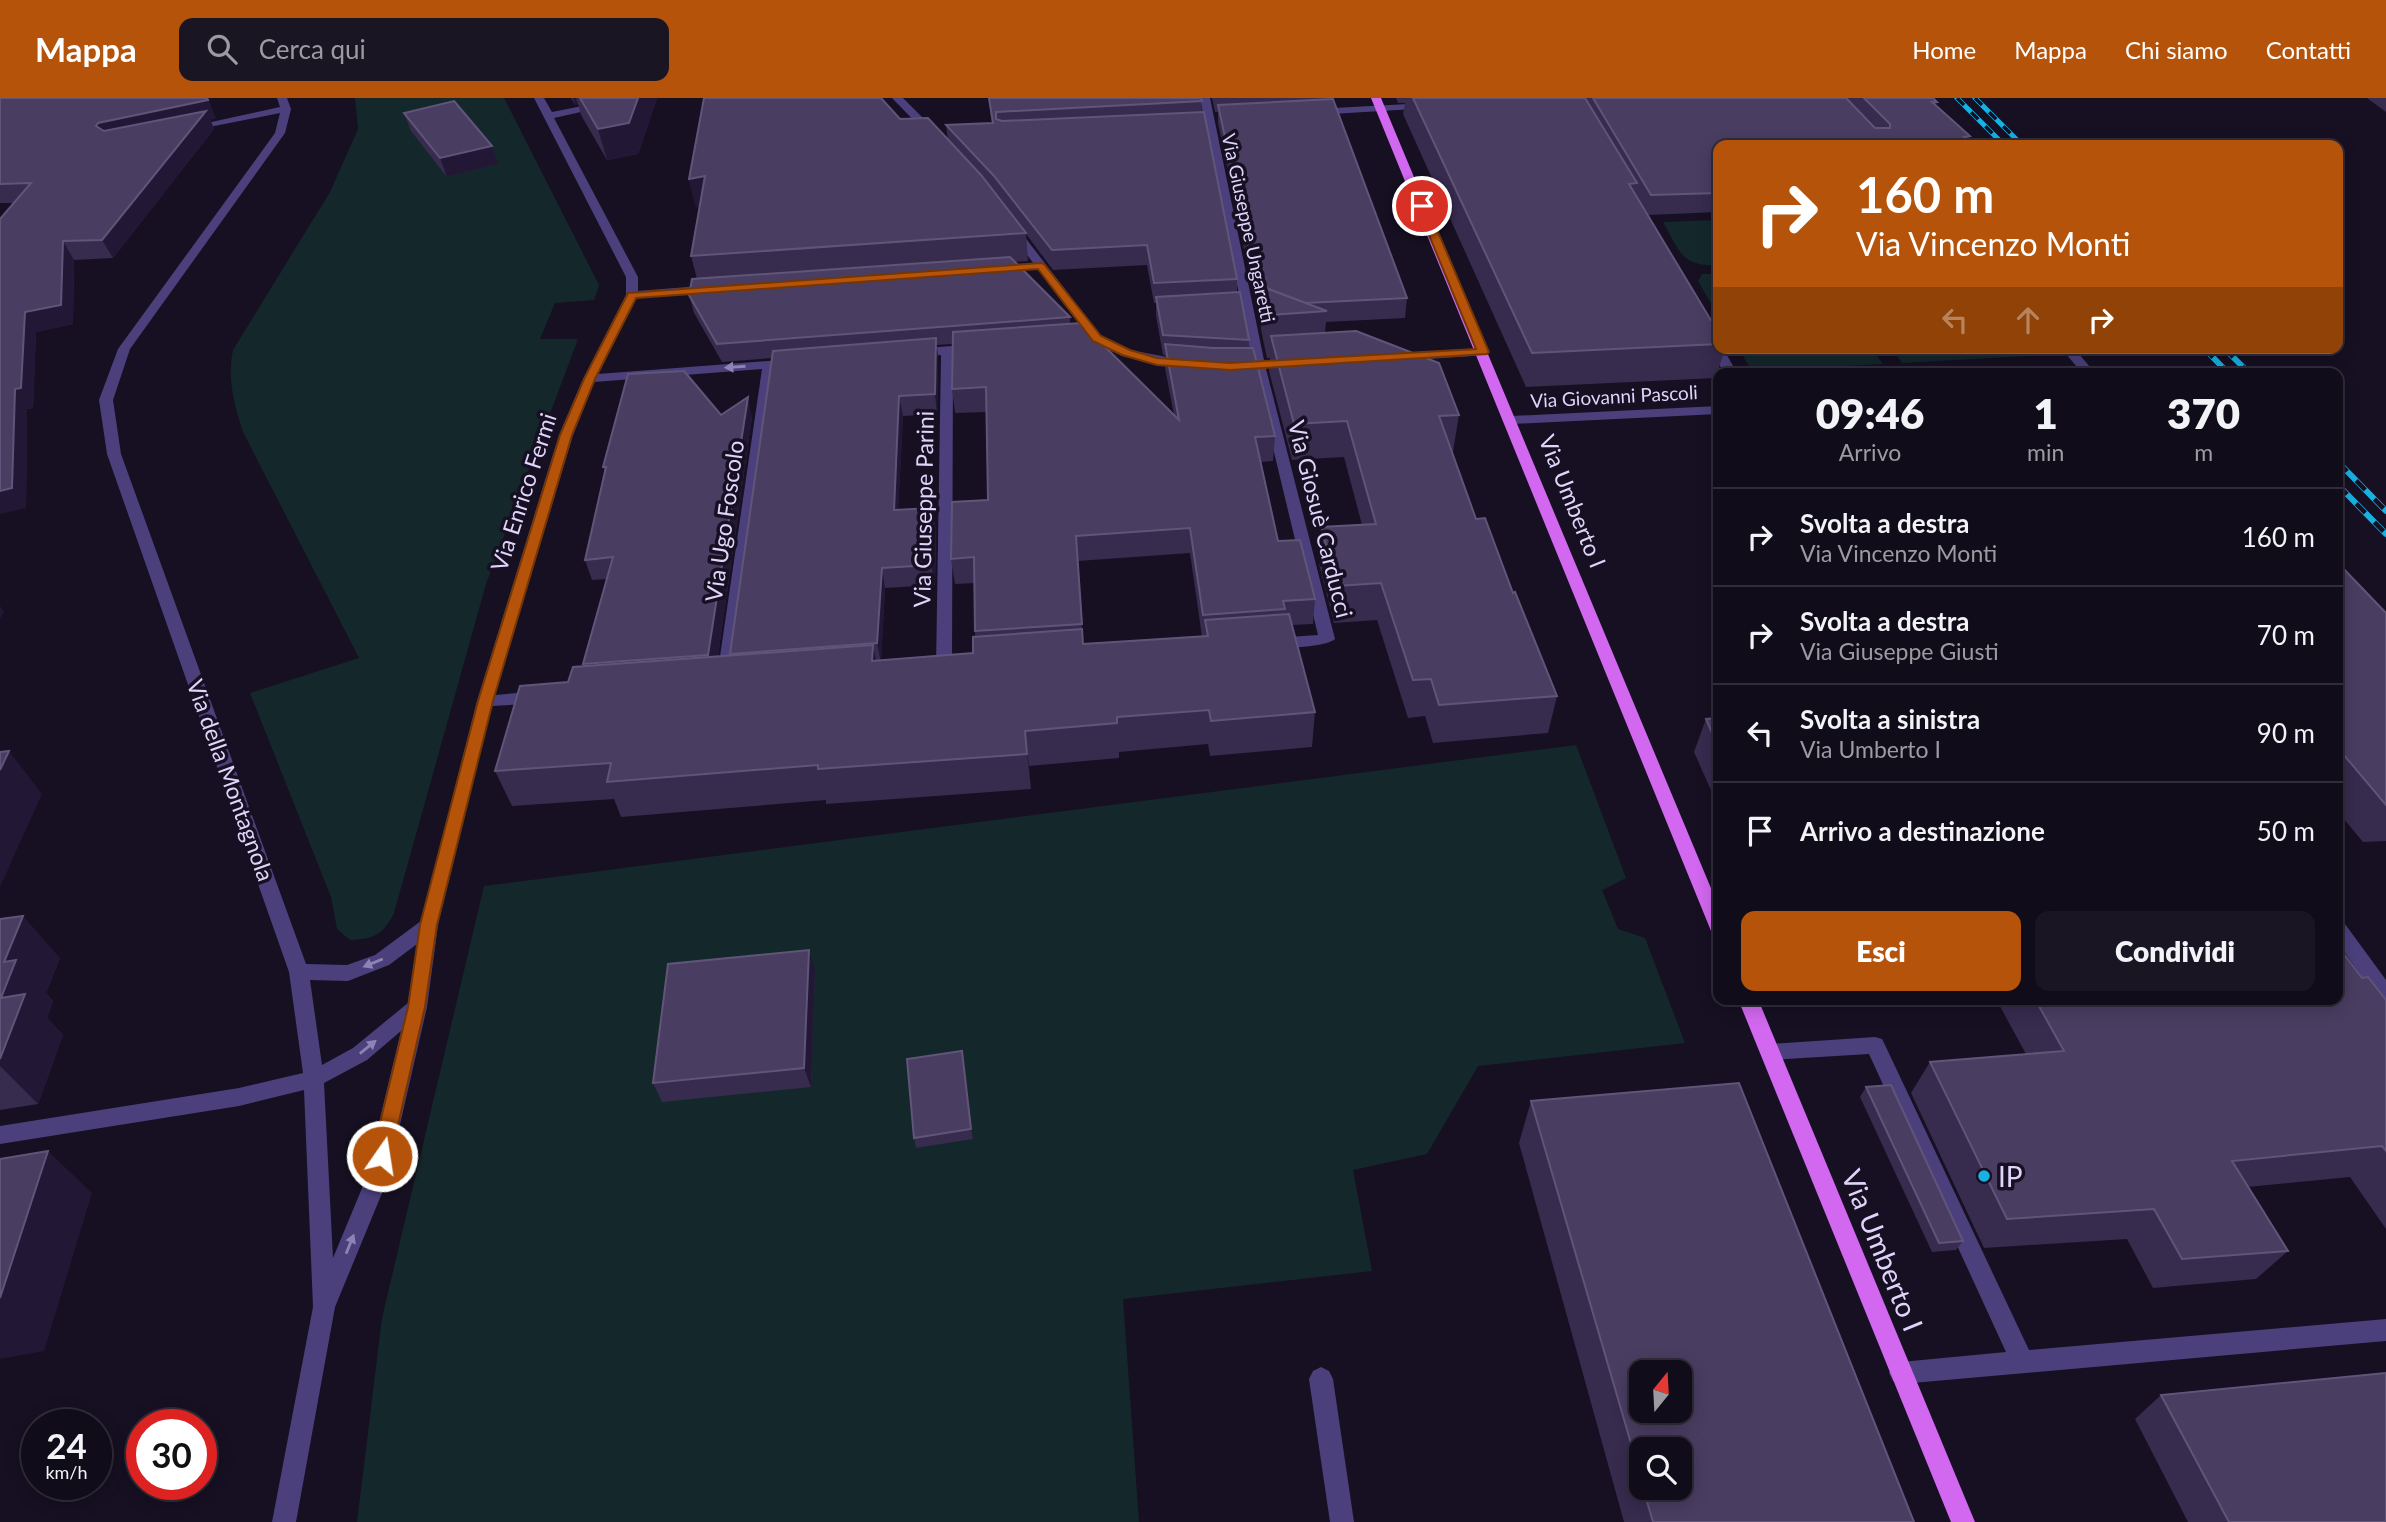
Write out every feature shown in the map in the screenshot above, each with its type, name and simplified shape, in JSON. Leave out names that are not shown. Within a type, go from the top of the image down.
[{"type":"main road","name":"Via Umberto I","points":[[1379,103],[1713,914]]},
{"type":"main road","name":"Via Umberto I","points":[[1750,1005],[1963,1522]]},
{"type":"street","points":[[539,98],[632,276],[632,295],[727,288]]},
{"type":"street","points":[[549,116],[638,98]]},
{"type":"street","points":[[897,98],[945,148]]},
{"type":"street","name":"Via Giuseppe Ungaretti","points":[[1205,98],[1240,306],[1261,365]]},
{"type":"street","points":[[1305,113],[1379,103],[1440,106]]},
{"type":"street","points":[[180,130],[284,104]]},
{"type":"street","name":"Via della Montagnola","points":[[284,104],[280,133],[124,349],[106,400],[114,454],[299,972],[314,1079],[324,1307],[284,1522]]},
{"type":"street","points":[[1196,126],[1223,117]]},
{"type":"street","points":[[1004,218],[1041,266],[1090,339],[1157,361],[1204,366]]},
{"type":"street","points":[[1027,267],[1041,266]]},
{"type":"street","name":"Via Enrico Fermi","points":[[324,1307],[376,1181],[416,1007],[429,925],[485,701],[566,435],[590,379],[632,295]]},
{"type":"street","points":[[1705,328],[1713,342]]},
{"type":"street","points":[[906,354],[988,347]]},
{"type":"street","name":"Via Giuseppe Parini","points":[[944,667],[947,350]]},
{"type":"street","points":[[1382,358],[1483,352]]},
{"type":"street","points":[[2072,354],[2085,368]]},
{"type":"street","points":[[590,379],[810,361]]},
{"type":"street","name":"Via Ugo Foscolo","points":[[724,683],[769,365]]},
{"type":"street","name":"Via Giosuè Carducci","points":[[1259,644],[1327,639],[1261,365]]},
{"type":"street","name":"Via Giovanni Pascoli","points":[[1511,420],[1713,410]]},
{"type":"street","points":[[485,701],[551,696]]},
{"type":"street","points":[[299,972],[348,973],[382,960],[429,925]]},
{"type":"street","points":[[2343,936],[2386,995]]},
{"type":"street","points":[[0,1135],[239,1097],[314,1079],[360,1054],[416,1007]]},
{"type":"street","points":[[1770,1052],[1875,1045],[2022,1362]]},
{"type":"street","points":[[1901,1373],[2386,1330]]},
{"type":"street","points":[[1321,1379],[1342,1522]]},
{"type":"green space","points":[[355,98],[504,98],[599,285],[594,300],[555,303],[540,339],[578,339],[486,584],[394,913],[382,931],[365,938],[350,940],[337,929],[331,897],[250,693],[359,658],[243,432],[234,402],[231,360],[233,350],[330,192],[358,129]]},
{"type":"green space","points":[[1713,220],[1713,265],[1696,263],[1683,255],[1663,222]]},
{"type":"green space","points":[[1702,274],[1713,274],[1713,307],[1698,281]]},
{"type":"green space","points":[[1742,354],[1876,354],[1883,364],[1808,368],[1750,368]]},
{"type":"green space","points":[[1895,354],[2027,356],[1902,363]]},
{"type":"green space","points":[[1576,745],[1626,878],[1602,890],[1618,929],[1645,938],[1685,1043],[1478,1066],[1427,1154],[1353,1170],[1372,1271],[1123,1299],[1139,1522],[357,1522],[382,1318],[484,886]]},
{"type":"building","points":[[0,98],[208,100],[98,123],[96,126],[104,131],[206,111],[102,240],[63,241],[61,305],[25,312],[21,388],[15,389],[12,488],[0,491],[0,219],[31,183],[0,184]]},
{"type":"building","points":[[580,98],[638,98],[629,123],[598,129]]},
{"type":"building","points":[[704,98],[881,98],[900,119],[928,118],[981,175],[1026,233],[691,256],[705,176],[689,179]]},
{"type":"building","points":[[989,98],[1201,98],[1202,101],[996,112],[996,119],[1002,121],[1204,112],[1237,279],[1154,283],[1147,245],[1052,250],[994,176],[946,125],[993,123]]},
{"type":"building","points":[[1413,98],[1585,98],[1637,183],[1629,184],[1713,324],[1713,344],[1532,353]]},
{"type":"building","points":[[1593,98],[1846,98],[1875,128],[1890,128],[1890,124],[1864,98],[1933,98],[1937,102],[1932,102],[1970,136],[1964,137],[1967,140],[1713,140],[1713,193],[1651,195]]},
{"type":"building","points":[[1333,99],[1407,298],[1305,303],[1263,287],[1261,305],[1218,105]]},
{"type":"building","points":[[454,101],[492,146],[440,158],[404,113]]},
{"type":"building","points":[[1010,257],[1070,317],[717,344],[689,295],[692,279]]},
{"type":"building","points":[[1263,287],[1327,311],[1269,315]]},
{"type":"building","points":[[1240,292],[1249,340],[1163,335],[1156,297]]},
{"type":"building","points":[[1081,323],[1179,420],[1165,344],[1253,348],[1275,436],[1255,437],[1278,541],[1300,540],[1315,599],[1283,601],[1285,609],[1203,615],[1190,528],[1076,536],[1082,624],[975,631],[974,557],[951,559],[952,502],[988,500],[986,387],[952,389],[953,332]]},
{"type":"building","points":[[1356,331],[1439,363],[1459,415],[1439,416],[1476,519],[1485,518],[1513,593],[1515,592],[1557,696],[1439,705],[1431,679],[1413,680],[1381,583],[1337,586],[1321,527],[1376,524],[1347,421],[1294,424],[1271,336]]},
{"type":"building","points":[[936,338],[935,394],[899,396],[894,510],[933,508],[931,565],[882,568],[877,643],[730,654],[773,351]]},
{"type":"building","points":[[684,371],[721,415],[748,397],[708,655],[583,664],[613,557],[585,560],[606,467],[603,467],[628,374]]},
{"type":"building","points":[[2343,568],[2386,613],[2386,805],[2343,754]]},
{"type":"building","points":[[1289,614],[1315,712],[1211,721],[1209,710],[1117,717],[1117,723],[1025,731],[1027,754],[818,769],[818,765],[607,782],[611,763],[495,771],[520,686],[568,682],[573,667],[873,645],[872,661],[973,653],[973,637],[1082,629],[1083,644],[1208,636],[1205,620]]},
{"type":"building","points":[[1713,718],[1713,735],[1706,719]]},
{"type":"building","points":[[9,751],[0,770],[0,752]]},
{"type":"building","points":[[23,916],[4,962],[16,960],[1,998],[25,994],[0,1059],[0,919]]},
{"type":"building","points":[[809,950],[804,1068],[653,1083],[668,964]]},
{"type":"building","points":[[2343,953],[2362,978],[2368,977],[2386,1000],[2386,1151],[2382,1146],[2232,1161],[2288,1251],[2182,1259],[2154,1209],[2007,1219],[1930,1062],[2064,1051],[2038,1005],[2343,1005]]},
{"type":"building","points":[[962,1051],[971,1129],[914,1138],[907,1059]]},
{"type":"building","points":[[1739,1083],[1914,1522],[1653,1522],[1647,1500],[1692,1500],[1692,1437],[1629,1437],[1531,1101]]},
{"type":"building","points":[[1891,1085],[1963,1241],[1939,1243],[1866,1087]]},
{"type":"building","points":[[48,1151],[0,1298],[0,1159]]},
{"type":"building","points":[[2386,1373],[2386,1522],[2229,1522],[2161,1395]]},
{"type":"railway","points":[[1957,98],[1999,140]]},
{"type":"railway","points":[[1975,98],[2017,140]]},
{"type":"railway","points":[[2210,354],[2223,368]]},
{"type":"railway","points":[[2230,354],[2244,368]]},
{"type":"railway","points":[[2343,467],[2386,511]]},
{"type":"railway","points":[[2343,490],[2386,534]]},
{"type":"place","name":"IP","points":[[1984,1176]]},
{"type":"route","points":[[382,1156],[416,1007],[429,925],[485,701],[566,435],[590,379],[632,295],[1041,266],[1097,339],[1126,353],[1157,361],[1191,366],[1230,367],[1483,352],[1422,206]]}]
